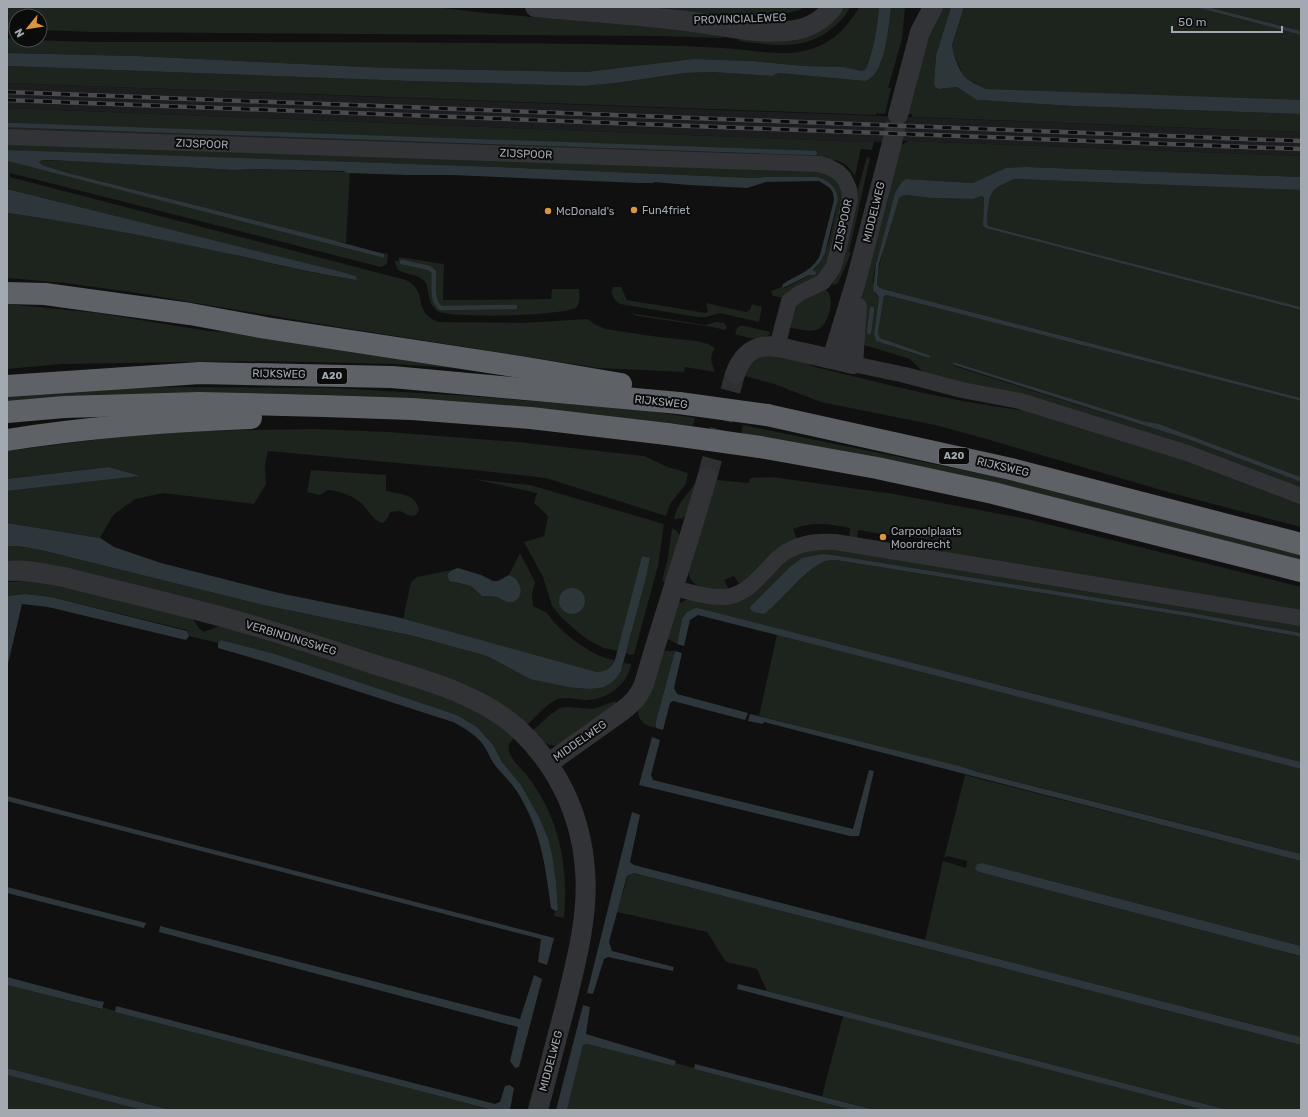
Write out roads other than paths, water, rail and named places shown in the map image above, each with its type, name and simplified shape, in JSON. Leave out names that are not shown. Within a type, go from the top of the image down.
[{"type":"highway","name":"A20","points":[[7,293],[45,294],[190,314],[266,328],[533,369],[632,386],[657,400]]},
{"type":"highway","name":"RIJKSWEG","points":[[7,386],[200,373],[384,377],[657,400],[767,415],[1011,469],[1301,544]]},
{"type":"highway","points":[[7,412],[64,407],[199,403],[412,408],[531,418],[667,434],[760,447],[877,468],[993,493],[1301,571]]},
{"type":"highway","points":[[7,440],[56,432],[133,424],[209,419],[298,416],[324,406]]},
{"type":"street","name":"PROVINCIALEWEG","points":[[535,7],[687,21],[781,32],[795,30],[815,23],[824,17],[833,7]]},
{"type":"street","name":"PROVINCIALEWEG","points":[[687,21],[777,20],[793,18],[815,7]]},
{"type":"street","points":[[898,115],[920,32],[921,7]]},
{"type":"street","points":[[920,32],[933,7]]},
{"type":"street","name":"ZIJSPOOR","points":[[7,137],[819,164],[838,172],[844,178],[849,189],[850,199],[840,243],[833,268],[823,282],[800,293],[789,301],[777,347]]},
{"type":"street","name":"MIDDELWEG","points":[[832,359],[856,281],[892,143]]},
{"type":"street","name":"MIDDELWEG","points":[[853,364],[857,315],[856,281]]},
{"type":"street","points":[[735,374],[739,363],[753,350],[762,347],[777,347],[905,375],[962,390],[1020,401],[1187,453],[1301,496]]},
{"type":"street","name":"MIDDELWEG","points":[[538,1110],[573,974],[584,911],[586,873],[583,846],[574,812],[564,789],[549,763],[634,702],[639,695],[644,684],[707,478]]},
{"type":"street","points":[[673,588],[720,597],[730,596],[741,592],[754,583],[779,557],[803,544],[820,541],[956,561],[1301,618]]},
{"type":"street","name":"VERBINDINGSWEG","points":[[7,571],[16,570],[64,577],[236,621],[430,682],[468,697],[503,718],[523,734],[549,763]]},
{"type":"waterway","points":[[7,125],[815,153]]},
{"type":"waterway","points":[[402,262],[429,268],[434,272],[434,297],[441,308],[515,307]]},
{"type":"waterway","points":[[869,332],[872,309]]},
{"type":"tunnel","points":[[892,143],[898,115]]},
{"type":"tunnel","points":[[707,478],[735,374]]},
{"type":"railway","points":[[7,92],[1301,141]]},
{"type":"railway","points":[[7,100],[1301,149]]},
{"type":"place","name":"Fun4friet","points":[[634,210]]},
{"type":"place","name":"McDonald's","points":[[548,211]]},
{"type":"place","name":"Carpoolplaats Moordrecht","points":[[883,537]]}]
